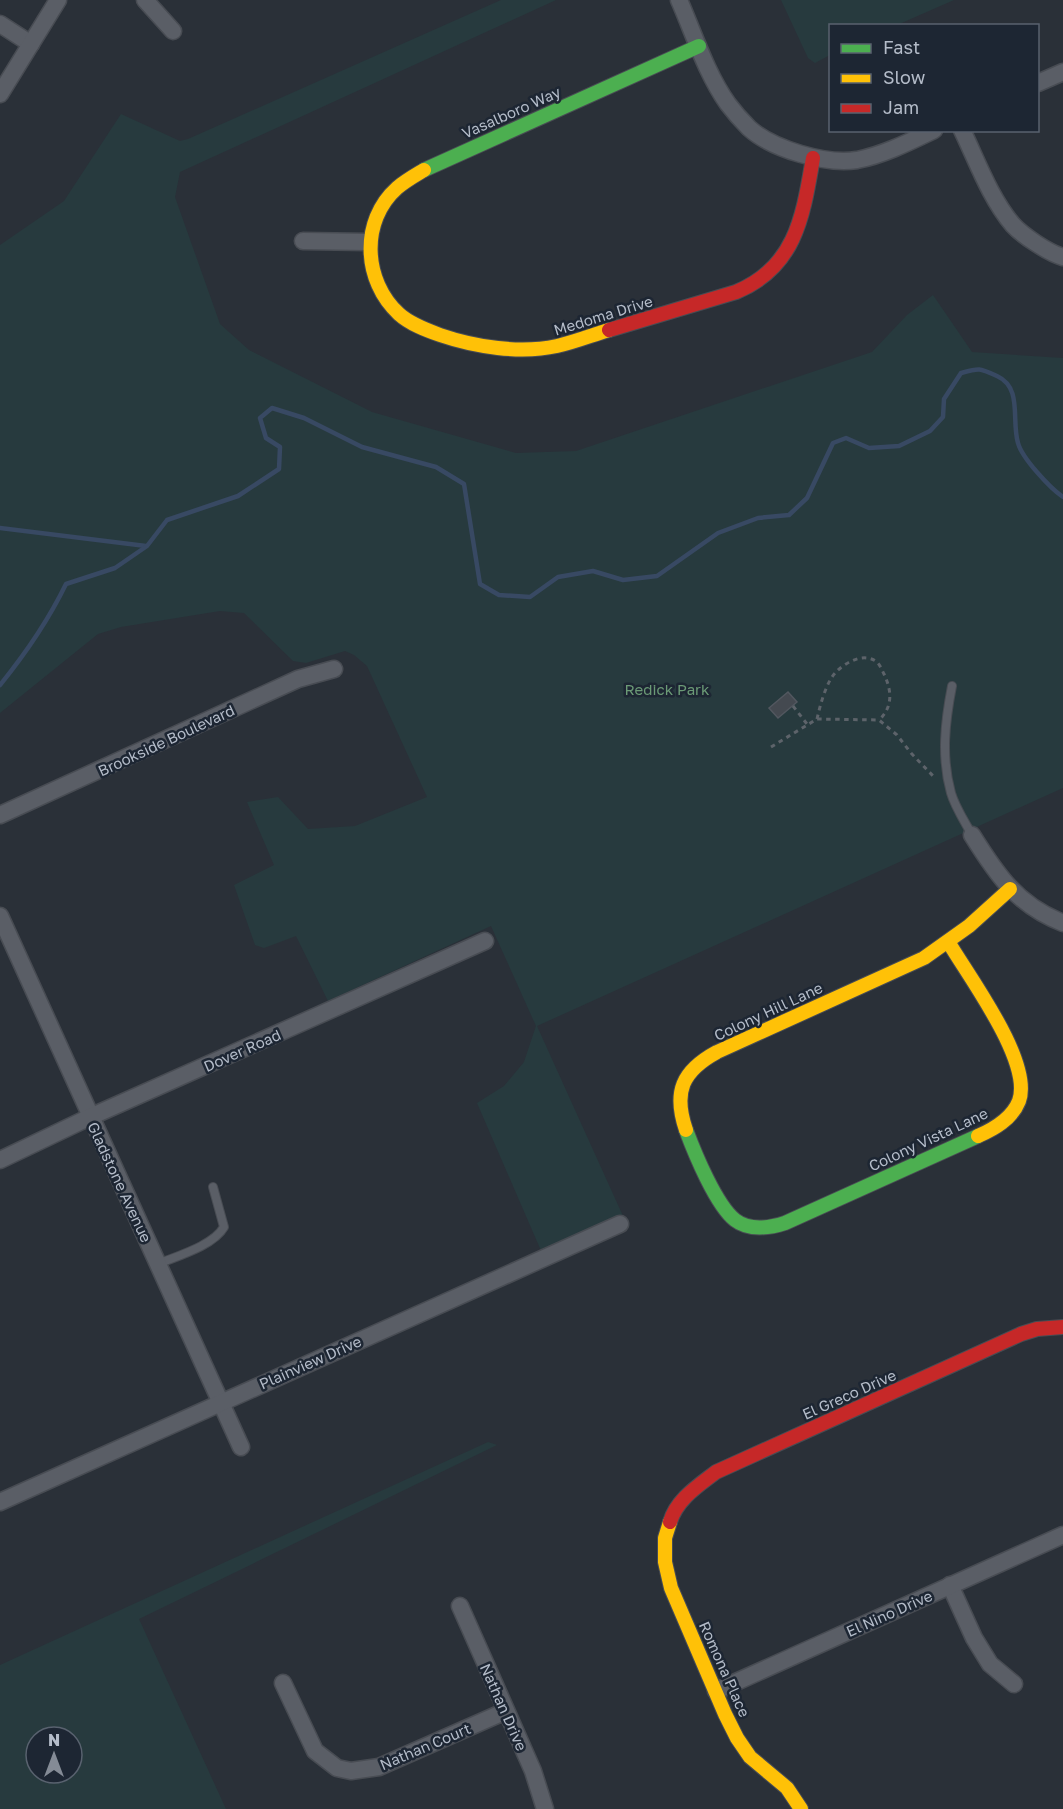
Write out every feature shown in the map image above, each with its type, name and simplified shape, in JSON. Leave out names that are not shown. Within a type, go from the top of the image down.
[{"type":"street","points":[[0,94],[58,0]]},
{"type":"street","points":[[145,0],[173,31]]},
{"type":"street","points":[[679,0],[710,72],[728,103],[750,129],[780,146],[813,158],[834,161],[857,160],[899,147],[930,132]]},
{"type":"street","points":[[0,24],[32,44]]},
{"type":"street","name":"Vasalboro Way","points":[[368,242],[374,219],[397,187],[426,169],[699,46]]},
{"type":"street","points":[[1039,83],[1063,72]]},
{"type":"street","points":[[964,132],[992,192],[1013,226],[1052,254],[1063,257]]},
{"type":"street","name":"Medoma Drive","points":[[368,242],[372,268],[385,297],[406,319],[434,333],[489,346],[523,350],[557,346],[736,292],[758,282],[775,267],[791,247],[803,214],[813,158]]},
{"type":"street","points":[[303,241],[368,242]]},
{"type":"street","name":"Brookside Boulevard","points":[[0,815],[298,679],[334,669]]},
{"type":"street","points":[[972,835],[996,873],[1010,889],[1035,908],[1063,923]]},
{"type":"street","name":"Colony Hill Lane","points":[[744,1225],[729,1215],[718,1200],[682,1122],[681,1093],[684,1080],[693,1068],[717,1052],[924,958],[975,923],[1010,889]]},
{"type":"street","name":"Gladstone Avenue","points":[[0,916],[241,1447]]},
{"type":"street","name":"Dover Road","points":[[0,1160],[90,1117],[485,941]]},
{"type":"street","name":"Colony Vista Lane","points":[[744,1225],[765,1228],[785,1223],[993,1128],[1013,1111],[1020,1099],[1022,1086],[1017,1060],[999,1025],[949,943]]},
{"type":"street","name":"Plainview Drive","points":[[0,1502],[620,1224]]},
{"type":"street","name":"El Greco Drive","points":[[669,1522],[682,1498],[716,1472],[1021,1334],[1037,1329],[1063,1327]]},
{"type":"street","name":"Romona Place","points":[[669,1522],[663,1556],[671,1590],[735,1734],[749,1757],[790,1792],[801,1809]]},
{"type":"street","name":"El Nino Drive","points":[[716,1691],[1063,1534]]},
{"type":"street","points":[[950,1585],[974,1638],[990,1664],[1014,1684]]},
{"type":"street","name":"Nathan Drive","points":[[460,1606],[533,1771],[545,1809]]},
{"type":"street","name":"Nathan Court","points":[[284,1683],[315,1751],[337,1768],[351,1771],[379,1767],[506,1711]]},
{"type":"lane","points":[[952,686],[946,717],[944,756],[951,794],[972,835]]},
{"type":"lane","points":[[158,1264],[220,1234],[224,1227],[213,1187]]},
{"type":"path","points":[[817,719],[821,702],[835,672],[858,658],[868,658],[879,663],[889,685],[890,704],[887,712],[879,720]]},
{"type":"path","points":[[793,705],[807,724]]},
{"type":"path","points":[[771,747],[817,719],[879,720],[897,735],[911,753],[951,794]]},
{"type":"green space","name":"Redick Park","points":[[501,0],[556,0],[180,172],[175,197],[220,324],[249,350],[372,412],[516,453],[576,451],[872,352],[907,315],[933,295],[972,352],[1063,358],[1063,788],[537,1026],[623,1216],[542,1253],[477,1103],[504,1086],[524,1062],[536,1026],[491,926],[328,1001],[296,936],[264,948],[255,945],[234,885],[274,865],[247,802],[278,797],[308,829],[355,826],[427,797],[367,666],[345,651],[306,663],[293,661],[244,613],[220,611],[121,627],[98,634],[0,713],[0,245],[64,201],[121,114],[180,141],[188,139]]},
{"type":"green space","points":[[781,0],[954,0],[899,24],[829,24],[829,56],[815,63],[808,58]]},
{"type":"green space","points":[[488,1442],[497,1445],[139,1619],[226,1809],[0,1809],[0,1665]]},
{"type":"building","points":[[788,692],[797,702],[778,718],[769,708]]},
{"type":"waterway","points":[[0,685],[36,636],[66,584],[115,568],[147,546],[167,520],[238,496],[279,469],[280,447],[266,438],[260,418],[272,408],[304,418],[362,447],[436,467],[464,484],[480,584],[499,595],[530,597],[558,577],[593,571],[623,580],[657,576],[718,533],[758,518],[789,515],[807,498],[833,443],[846,438],[869,448],[899,446],[930,431],[943,417],[944,399],[961,373],[972,370],[983,370],[1005,381],[1010,388],[1015,405],[1018,443],[1037,472],[1063,497]]},
{"type":"waterway","points":[[0,528],[146,546]]},
{"type":"traffic: fast","points":[[424,170],[699,46]]},
{"type":"traffic: fast","points":[[686,1130],[707,1178],[728,1213],[735,1220],[747,1226],[760,1228],[785,1223],[978,1136]]},
{"type":"traffic: slow","points":[[424,170],[400,185],[385,202],[372,234],[371,251],[378,285],[399,314],[408,321],[435,333],[498,348],[528,349],[557,346],[609,330]]},
{"type":"traffic: slow","points":[[686,1130],[680,1104],[681,1094],[688,1075],[705,1059],[924,958],[969,926],[1010,889]]},
{"type":"traffic: slow","points":[[949,943],[997,1020],[1017,1065],[1021,1084],[1019,1101],[1012,1113],[996,1127],[978,1136]]},
{"type":"traffic: slow","points":[[670,1522],[665,1538],[665,1562],[671,1588],[725,1714],[750,1757],[787,1788],[801,1809]]},
{"type":"traffic: jam","points":[[609,330],[736,292],[772,269],[784,254],[800,219],[813,158]]},
{"type":"traffic: jam","points":[[670,1522],[683,1500],[716,1472],[1021,1334],[1037,1329],[1063,1327]]}]
